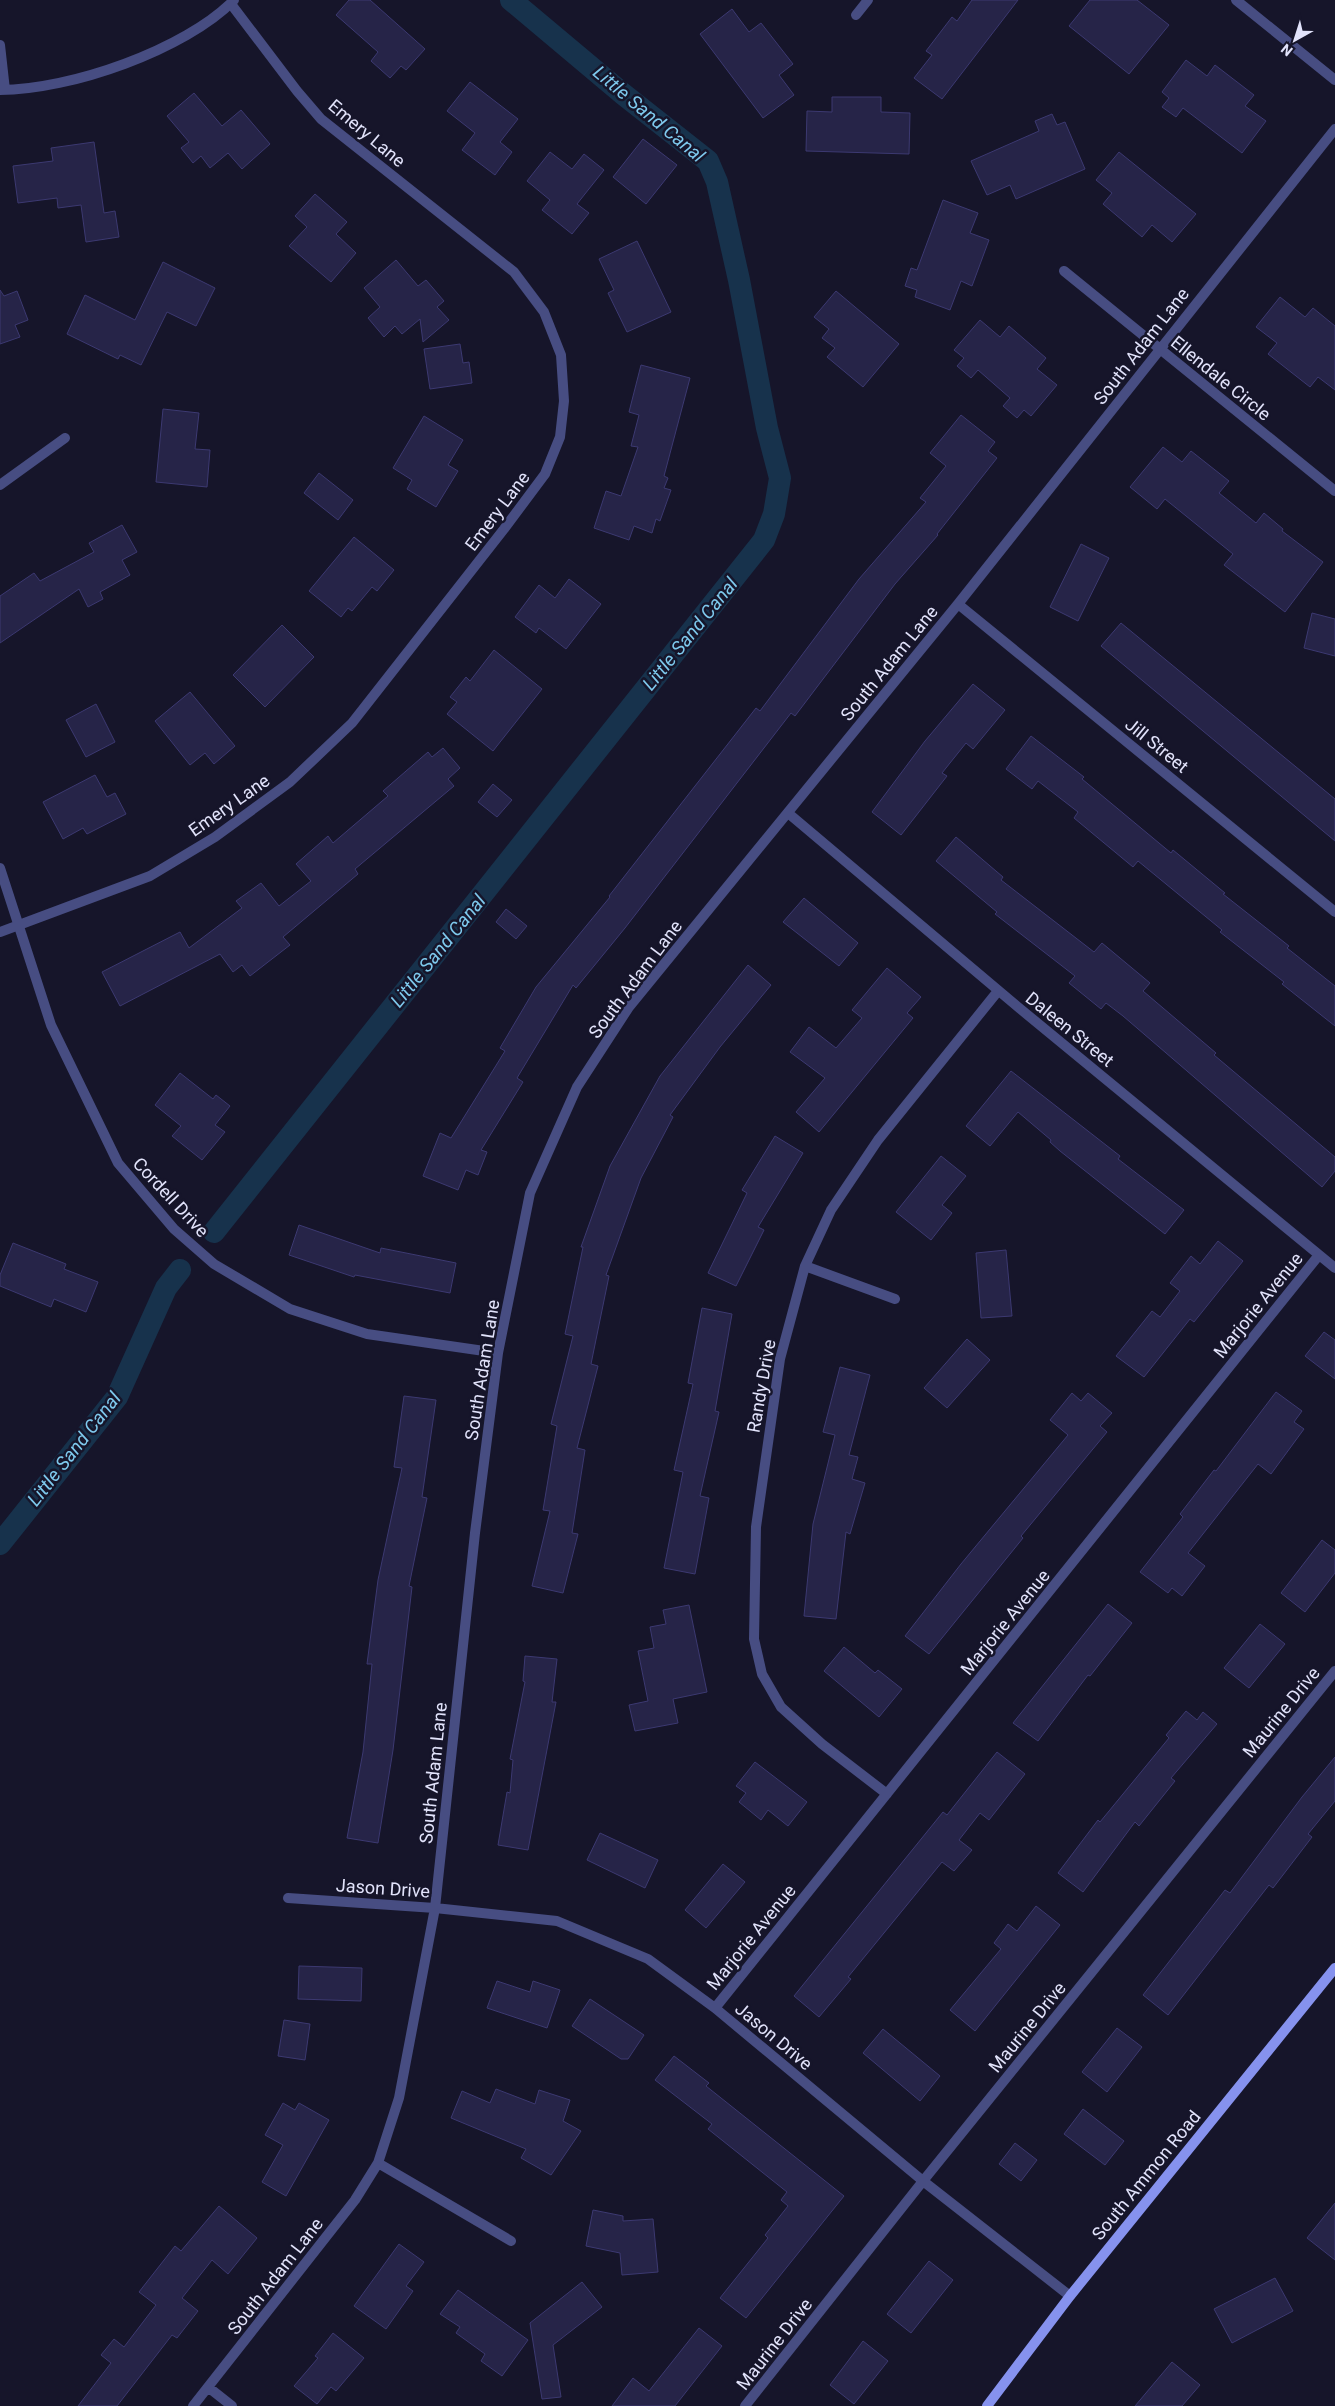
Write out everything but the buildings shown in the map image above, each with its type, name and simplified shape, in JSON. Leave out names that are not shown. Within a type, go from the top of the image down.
[{"type":"main road","name":"South Ammon Road","points":[[987,2406],[1070,2296],[1335,1968]]},
{"type":"street","points":[[856,15],[868,0]]},
{"type":"street","points":[[1236,0],[1335,80]]},
{"type":"street","points":[[0,45],[2,90],[54,83],[124,66],[192,34],[232,2]]},
{"type":"street","name":"Emery Lane","points":[[0,932],[150,876],[214,837],[290,782],[352,722],[504,529],[545,474],[560,437],[564,401],[561,355],[544,312],[514,272],[321,119],[297,91],[232,2]]},
{"type":"street","name":"South Adam Lane","points":[[193,2406],[356,2200],[378,2163],[399,2098],[435,1908],[474,1543],[498,1353],[530,1193],[577,1087],[629,1007],[958,604],[1159,348],[1335,129]]},
{"type":"street","name":"Ellendale Circle","points":[[1064,270],[1335,491]]},
{"type":"street","points":[[0,485],[65,438]]},
{"type":"street","name":"Jill Street","points":[[958,604],[1335,912]]},
{"type":"street","name":"Daleen Street","points":[[788,813],[998,991],[1335,1268]]},
{"type":"street","name":"Cordell Drive","points":[[0,868],[51,1025],[118,1163],[174,1229],[214,1264],[290,1309],[366,1334],[498,1353]]},
{"type":"street","name":"Randy Drive","points":[[887,1794],[822,1744],[781,1707],[762,1674],[754,1639],[756,1526],[780,1359],[805,1266],[831,1210],[878,1140],[998,991]]},
{"type":"street","name":"Marjorie Avenue","points":[[715,2008],[1319,1255]]},
{"type":"street","points":[[805,1266],[895,1299]]},
{"type":"street","name":"Maurine Drive","points":[[746,2406],[923,2181],[1335,1671]]},
{"type":"street","name":"Jason Drive","points":[[288,1898],[435,1908],[557,1921],[648,1959],[715,2008],[923,2181],[1070,2296]]},
{"type":"street","points":[[378,2163],[511,2240]]},
{"type":"street","points":[[208,2387],[232,2406]]},
{"type":"waterway","name":"Little Sand Canal","points":[[214,1232],[764,540],[774,514],[780,478],[767,428],[739,280],[717,182],[708,161],[623,94],[511,0]]},
{"type":"waterway","name":"Little Sand Canal","points":[[0,1544],[117,1397],[166,1288],[180,1270]]}]
